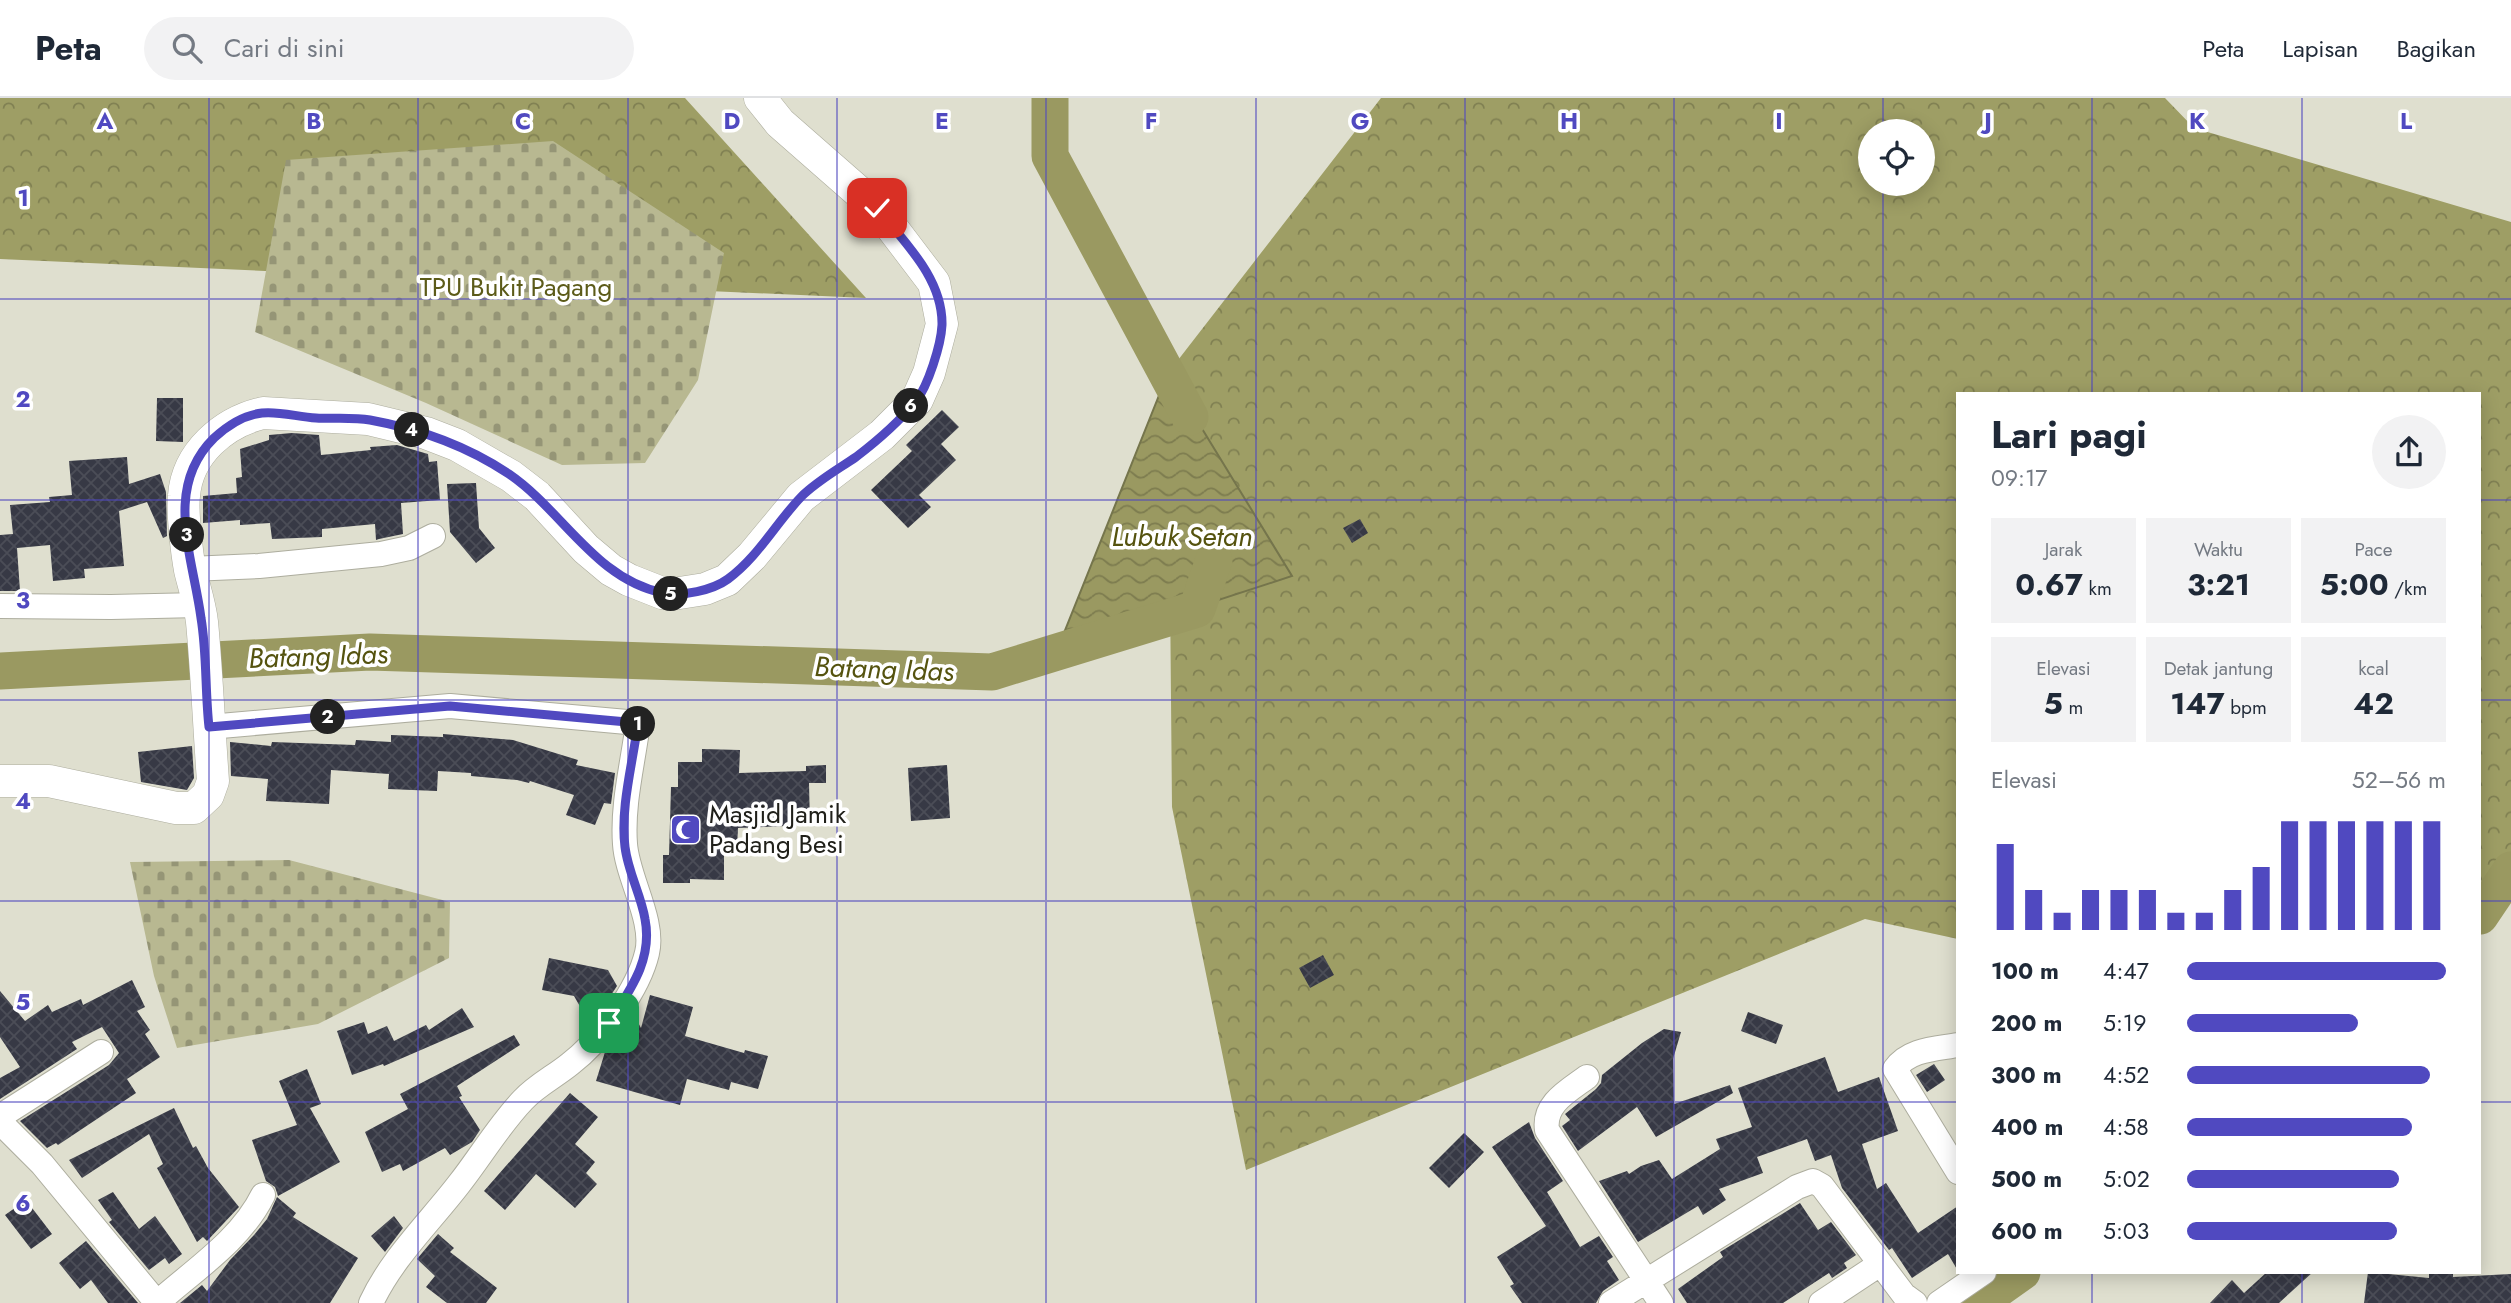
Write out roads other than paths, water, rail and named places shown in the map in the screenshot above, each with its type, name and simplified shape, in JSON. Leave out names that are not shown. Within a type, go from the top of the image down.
[{"type":"street","points":[[0,781],[49,781],[176,808],[194,808],[208,795],[213,781],[209,722],[200,612],[190,569],[184,495],[194,463],[219,433],[246,417],[263,413],[368,419],[426,433],[457,445],[511,476],[537,496],[586,549],[611,570],[629,580],[662,593],[673,594],[705,589],[727,580],[752,556],[801,497],[883,435],[917,400],[925,387],[942,324],[934,283],[877,208],[779,123],[760,98]]},
{"type":"street","points":[[190,569],[259,566],[381,554],[409,548],[433,536]]},
{"type":"street","points":[[0,606],[111,607],[200,612]]},
{"type":"street","points":[[209,722],[450,706],[638,723],[624,816],[625,847],[646,920],[648,951],[633,987],[589,1048],[544,1081],[507,1119],[459,1185],[394,1264],[371,1303]]},
{"type":"street","points":[[1956,1045],[1919,1052],[1901,1060],[1895,1069],[1956,1169]]},
{"type":"street","points":[[101,1052],[6,1112],[4,1126],[42,1164],[157,1303],[239,1231],[257,1209],[263,1195]]},
{"type":"street","points":[[1587,1077],[1554,1103],[1545,1121],[1547,1130],[1661,1303]]},
{"type":"street","points":[[1611,1303],[1797,1187],[1812,1181],[1822,1186],[1880,1264],[1914,1303]]},
{"type":"street","points":[[1821,1303],[1880,1264]]},
{"type":"street","points":[[1939,1303],[1981,1274]]},
{"type":"water","name":"Lubuk Setan","points":[[1168,373],[1292,576],[1056,653]]},
{"type":"waterway","name":"Batang Idas","points":[[1050,98],[1050,156],[1190,417]]},
{"type":"waterway","name":"Batang Idas","points":[[0,671],[370,652],[992,672],[1197,609],[1214,560]]},
{"type":"waterway","points":[[2481,915],[2511,870]]},
{"type":"waterway","points":[[1978,1303],[2019,1274]]},
{"type":"place","name":"Masjid Jamik Padang Besi","points":[[686,829]]},
{"type":"park label","name":"TPU Bukit Pagang","points":[[516,287]]}]
